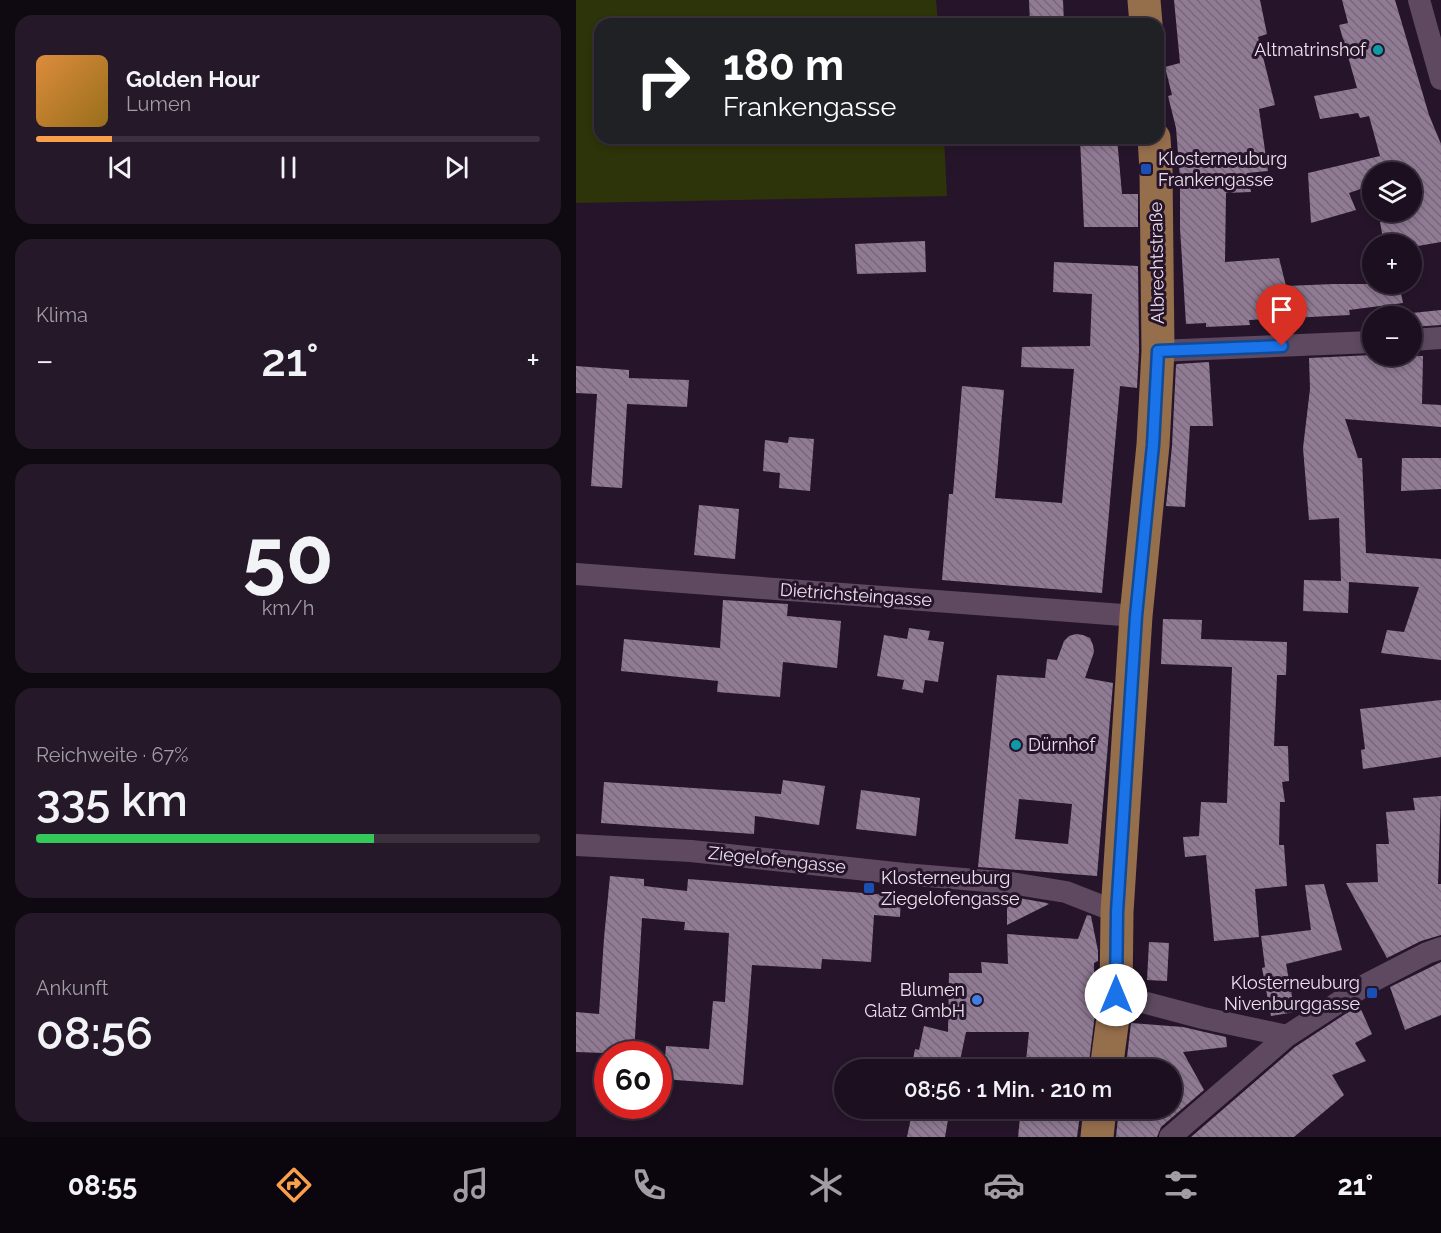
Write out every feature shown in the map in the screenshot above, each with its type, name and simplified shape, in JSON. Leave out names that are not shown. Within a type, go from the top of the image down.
[{"type":"main road","points":[[1144,0],[1146,18]]},
{"type":"main road","name":"Albrechtstraße","points":[[1107,1059],[1116,995],[1117,912],[1136,616],[1153,445],[1158,351],[1154,144]]},
{"type":"main road","points":[[1096,1137],[1099,1119]]},
{"type":"street","points":[[1419,0],[1441,79]]},
{"type":"street","points":[[1422,339],[1441,338]]},
{"type":"street","points":[[1158,351],[1362,342]]},
{"type":"street","name":"Dietrichsteingasse","points":[[576,574],[1136,616]]},
{"type":"street","name":"Ziegelofengasse","points":[[576,846],[691,851],[1011,883],[1066,892],[1117,912]]},
{"type":"street","points":[[1170,1137],[1287,1036],[1367,984],[1441,948]]},
{"type":"street","points":[[1116,995],[1203,1018],[1287,1036]]},
{"type":"green space","points":[[576,0],[936,0],[938,18],[594,18],[594,144],[944,144],[947,196],[576,203]]},
{"type":"building","points":[[1029,0],[1063,0],[1064,18],[1030,18]]},
{"type":"building","points":[[1174,0],[1260,0],[1267,34],[1258,37],[1275,105],[1259,109],[1268,171],[1247,173],[1251,192],[1226,193],[1225,262],[1279,258],[1286,286],[1362,284],[1362,294],[1401,294],[1403,303],[1362,306],[1362,308],[1349,310],[1350,315],[1249,320],[1250,325],[1206,327],[1206,323],[1186,324],[1176,128],[1168,96],[1172,95],[1165,67],[1180,63]]},
{"type":"building","points":[[1342,0],[1395,0],[1429,115],[1441,144],[1441,242],[1422,245],[1422,234],[1382,234],[1380,222],[1422,222],[1422,162],[1362,162],[1362,188],[1349,193],[1356,210],[1311,223],[1308,173],[1380,156],[1369,116],[1360,118],[1358,113],[1320,119],[1314,96],[1357,88],[1339,25],[1348,23]]},
{"type":"building","points":[[1080,144],[1118,144],[1122,194],[1138,194],[1138,227],[1084,227]]},
{"type":"building","points":[[925,241],[926,272],[857,274],[855,244]]},
{"type":"building","points":[[1054,262],[1138,266],[1137,388],[1120,386],[1102,593],[942,580],[949,494],[953,494],[962,386],[1004,390],[995,498],[1062,503],[1074,369],[1021,367],[1022,347],[1090,346],[1092,294],[1053,292]]},
{"type":"building","points":[[1441,310],[1441,325],[1422,326],[1422,312]]},
{"type":"building","points":[[1362,355],[1362,366],[1422,366],[1423,356],[1422,404],[1441,405],[1441,427],[1345,419],[1358,458],[1362,458],[1366,553],[1441,559],[1441,660],[1381,653],[1387,630],[1404,632],[1419,587],[1349,582],[1348,613],[1303,611],[1304,580],[1341,581],[1339,518],[1309,520],[1303,448],[1310,389],[1309,358]]},
{"type":"building","points":[[1209,362],[1213,426],[1190,426],[1185,507],[1166,506],[1176,365]]},
{"type":"building","points":[[576,366],[629,370],[629,378],[689,380],[687,407],[627,404],[622,488],[591,486],[597,394],[576,393]]},
{"type":"building","points":[[789,437],[814,439],[810,491],[779,488],[780,473],[763,471],[765,440],[788,443]]},
{"type":"building","points":[[1402,458],[1441,458],[1441,489],[1401,491]]},
{"type":"building","points":[[699,505],[739,509],[735,559],[694,555]]},
{"type":"building","points":[[723,600],[788,604],[787,616],[841,621],[837,668],[783,662],[780,697],[717,692],[718,681],[621,671],[624,639],[720,648]]},
{"type":"building","points":[[1163,619],[1202,620],[1201,639],[1287,642],[1286,675],[1277,675],[1274,746],[1288,746],[1289,781],[1282,782],[1285,802],[1280,802],[1279,845],[1284,845],[1287,886],[1255,889],[1259,937],[1214,941],[1206,855],[1185,857],[1183,837],[1199,836],[1201,802],[1227,803],[1232,667],[1161,664]]},
{"type":"building","points":[[909,628],[930,631],[928,640],[944,642],[938,682],[925,680],[923,693],[902,689],[904,680],[877,676],[884,635],[907,639]]},
{"type":"building","name":"Dürnhof","points":[[1083,635],[1090,638],[1093,645],[1094,652],[1085,678],[1113,683],[1097,876],[978,867],[997,675],[1045,678],[1047,659],[1057,660],[1064,641],[1069,636]],"holes":[[[1019,799],[1072,804],[1068,844],[1015,839]]]},
{"type":"building","points":[[1441,700],[1441,757],[1363,769],[1361,750],[1365,749],[1360,709]]},
{"type":"building","points":[[783,780],[825,786],[819,825],[755,816],[754,834],[601,823],[604,782],[781,794]]},
{"type":"building","points":[[861,790],[920,798],[916,836],[856,829]]},
{"type":"building","points":[[1441,796],[1438,884],[1441,884],[1441,935],[1421,941],[1387,958],[1346,883],[1378,882],[1376,844],[1389,844],[1386,812],[1415,810],[1413,798]]},
{"type":"building","points":[[610,876],[644,879],[644,886],[687,891],[688,879],[901,896],[900,917],[874,915],[871,962],[822,959],[821,969],[752,965],[743,1085],[672,1080],[672,1046],[709,1049],[713,1001],[725,1002],[729,933],[684,930],[685,922],[642,918],[635,1041],[594,1041],[594,1053],[576,1052],[576,1012],[599,1014]]},
{"type":"building","points":[[1324,884],[1342,950],[1286,964],[1295,1012],[1271,1016],[1262,968],[1265,967],[1261,936],[1311,930],[1305,885]]},
{"type":"building","points":[[1007,896],[1047,903],[1049,904],[1007,925]]},
{"type":"building","points":[[1087,915],[1091,916],[1098,961],[1094,963],[1095,1014],[1089,1059],[1026,1059],[1029,1032],[966,1032],[960,1059],[913,1059],[915,1049],[919,1050],[924,1026],[948,1032],[949,973],[982,973],[981,962],[1008,964],[1007,934],[1078,939]]},
{"type":"building","points":[[1149,942],[1169,943],[1167,981],[1147,980]]},
{"type":"building","points":[[1441,962],[1441,1015],[1405,1030],[1390,987]]},
{"type":"building","points":[[1359,1005],[1372,1034],[1355,1043],[1366,1061],[1332,1075],[1344,1095],[1294,1137],[1191,1137],[1295,1047]]},
{"type":"building","points":[[1131,1023],[1183,1027],[1226,1037],[1227,1047],[1183,1052],[1204,1090],[1182,1109],[1182,1059],[1132,1059],[1127,1057]]},
{"type":"building","points":[[911,1119],[948,1119],[945,1137],[907,1137]]},
{"type":"building","points":[[1020,1119],[1079,1119],[1077,1137],[1018,1137]]},
{"type":"building","points":[[1118,1119],[1170,1119],[1161,1127],[1157,1137],[1116,1137]]},
{"type":"place","name":"Altmatrinshof","points":[[1378,50]]},
{"type":"place","name":"Klosterneuburg Frankengasse","points":[[1146,169]]},
{"type":"place","name":"Dürnhof","points":[[1016,745]]},
{"type":"place","name":"Klosterneuburg Ziegelofengasse","points":[[869,888]]},
{"type":"place","name":"Klosterneuburg Nivenburggasse","points":[[1372,993]]},
{"type":"place","name":"Blumen Glatz GmbH","points":[[977,1000]]},
{"type":"route","points":[[1116,995],[1117,912],[1136,616],[1153,445],[1158,351],[1282,346]]}]
